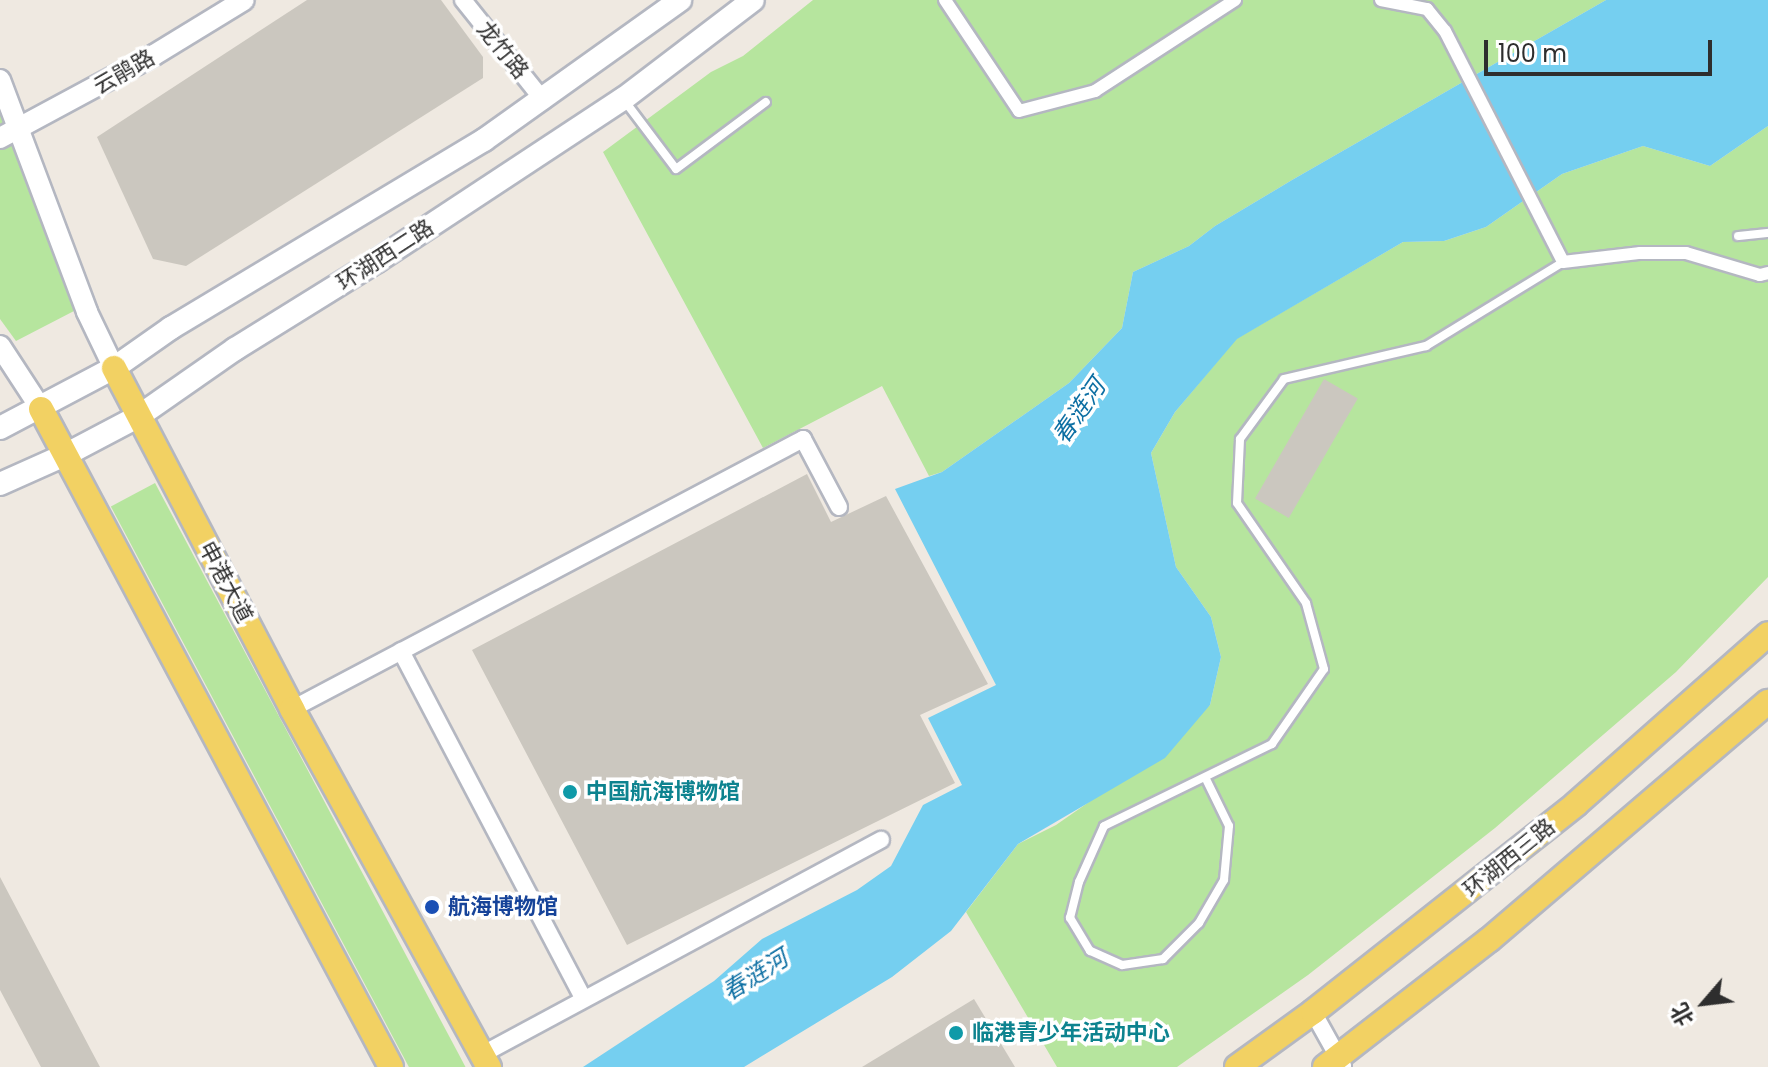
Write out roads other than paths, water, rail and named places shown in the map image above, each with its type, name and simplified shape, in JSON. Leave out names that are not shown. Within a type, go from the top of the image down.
[{"type":"main road","name":"环湖西二路","points":[[0,428],[114,368],[171,328],[383,203],[544,101],[680,0]]},
{"type":"main road","name":"环湖西二路","points":[[0,484],[67,454],[139,416],[235,349],[623,99],[753,0]]},
{"type":"main road","name":"申港大道","points":[[114,368],[292,709],[486,1060]]},
{"type":"main road","points":[[41,409],[391,1067]]},
{"type":"main road","name":"环湖西三路","points":[[1237,1067],[1313,1012],[1576,804],[1768,634]]},
{"type":"main road","points":[[1335,1064],[1500,931],[1768,702]]},
{"type":"street","name":"云鹃路","points":[[0,138],[154,55],[244,0]]},
{"type":"street","name":"龙竹路","points":[[463,0],[544,101]]},
{"type":"street","points":[[945,0],[1019,111],[1095,91],[1235,0]]},
{"type":"street","points":[[1381,0],[1430,5],[1539,208],[1563,262],[1640,253],[1686,253],[1760,275],[1768,273]]},
{"type":"street","name":"申港大道","points":[[0,80],[87,312],[114,368]]},
{"type":"street","points":[[0,346],[41,409]]},
{"type":"street","points":[[292,709],[803,439],[839,507]]},
{"type":"street","points":[[401,651],[583,998]]},
{"type":"street","points":[[486,1060],[583,998],[881,840]]},
{"type":"street","points":[[1313,1012],[1335,1064]]},
{"type":"lane","points":[[623,99],[676,169],[766,102]]},
{"type":"lane","points":[[1738,236],[1768,233]]},
{"type":"lane","points":[[1206,779],[1229,826],[1224,880],[1199,923],[1163,959],[1122,965],[1090,951],[1070,918],[1079,882],[1104,826],[1206,779],[1272,744],[1324,669],[1306,603],[1237,503],[1240,439],[1284,379],[1426,346],[1563,262]]},
{"type":"water","name":"春涟河","points":[[1606,0],[1768,0],[1768,126],[1710,166],[1643,146],[1562,174],[1486,227],[1444,241],[1403,242],[1237,339],[1175,412],[1151,453],[1176,567],[1211,617],[1221,657],[1210,705],[1165,758],[1018,844],[951,931],[892,977],[744,1067],[583,1067],[714,981],[762,939],[857,890],[891,866],[923,805],[962,785],[928,718],[996,685],[895,489],[942,472],[1069,383],[1122,328],[1133,272],[1189,246],[1215,226],[1292,180]]},
{"type":"place","name":"中国航海博物馆","points":[[570,792]]},
{"type":"place","name":"航海博物馆","points":[[432,907]]},
{"type":"place","name":"临港青少年活动中心","points":[[956,1033]]}]
